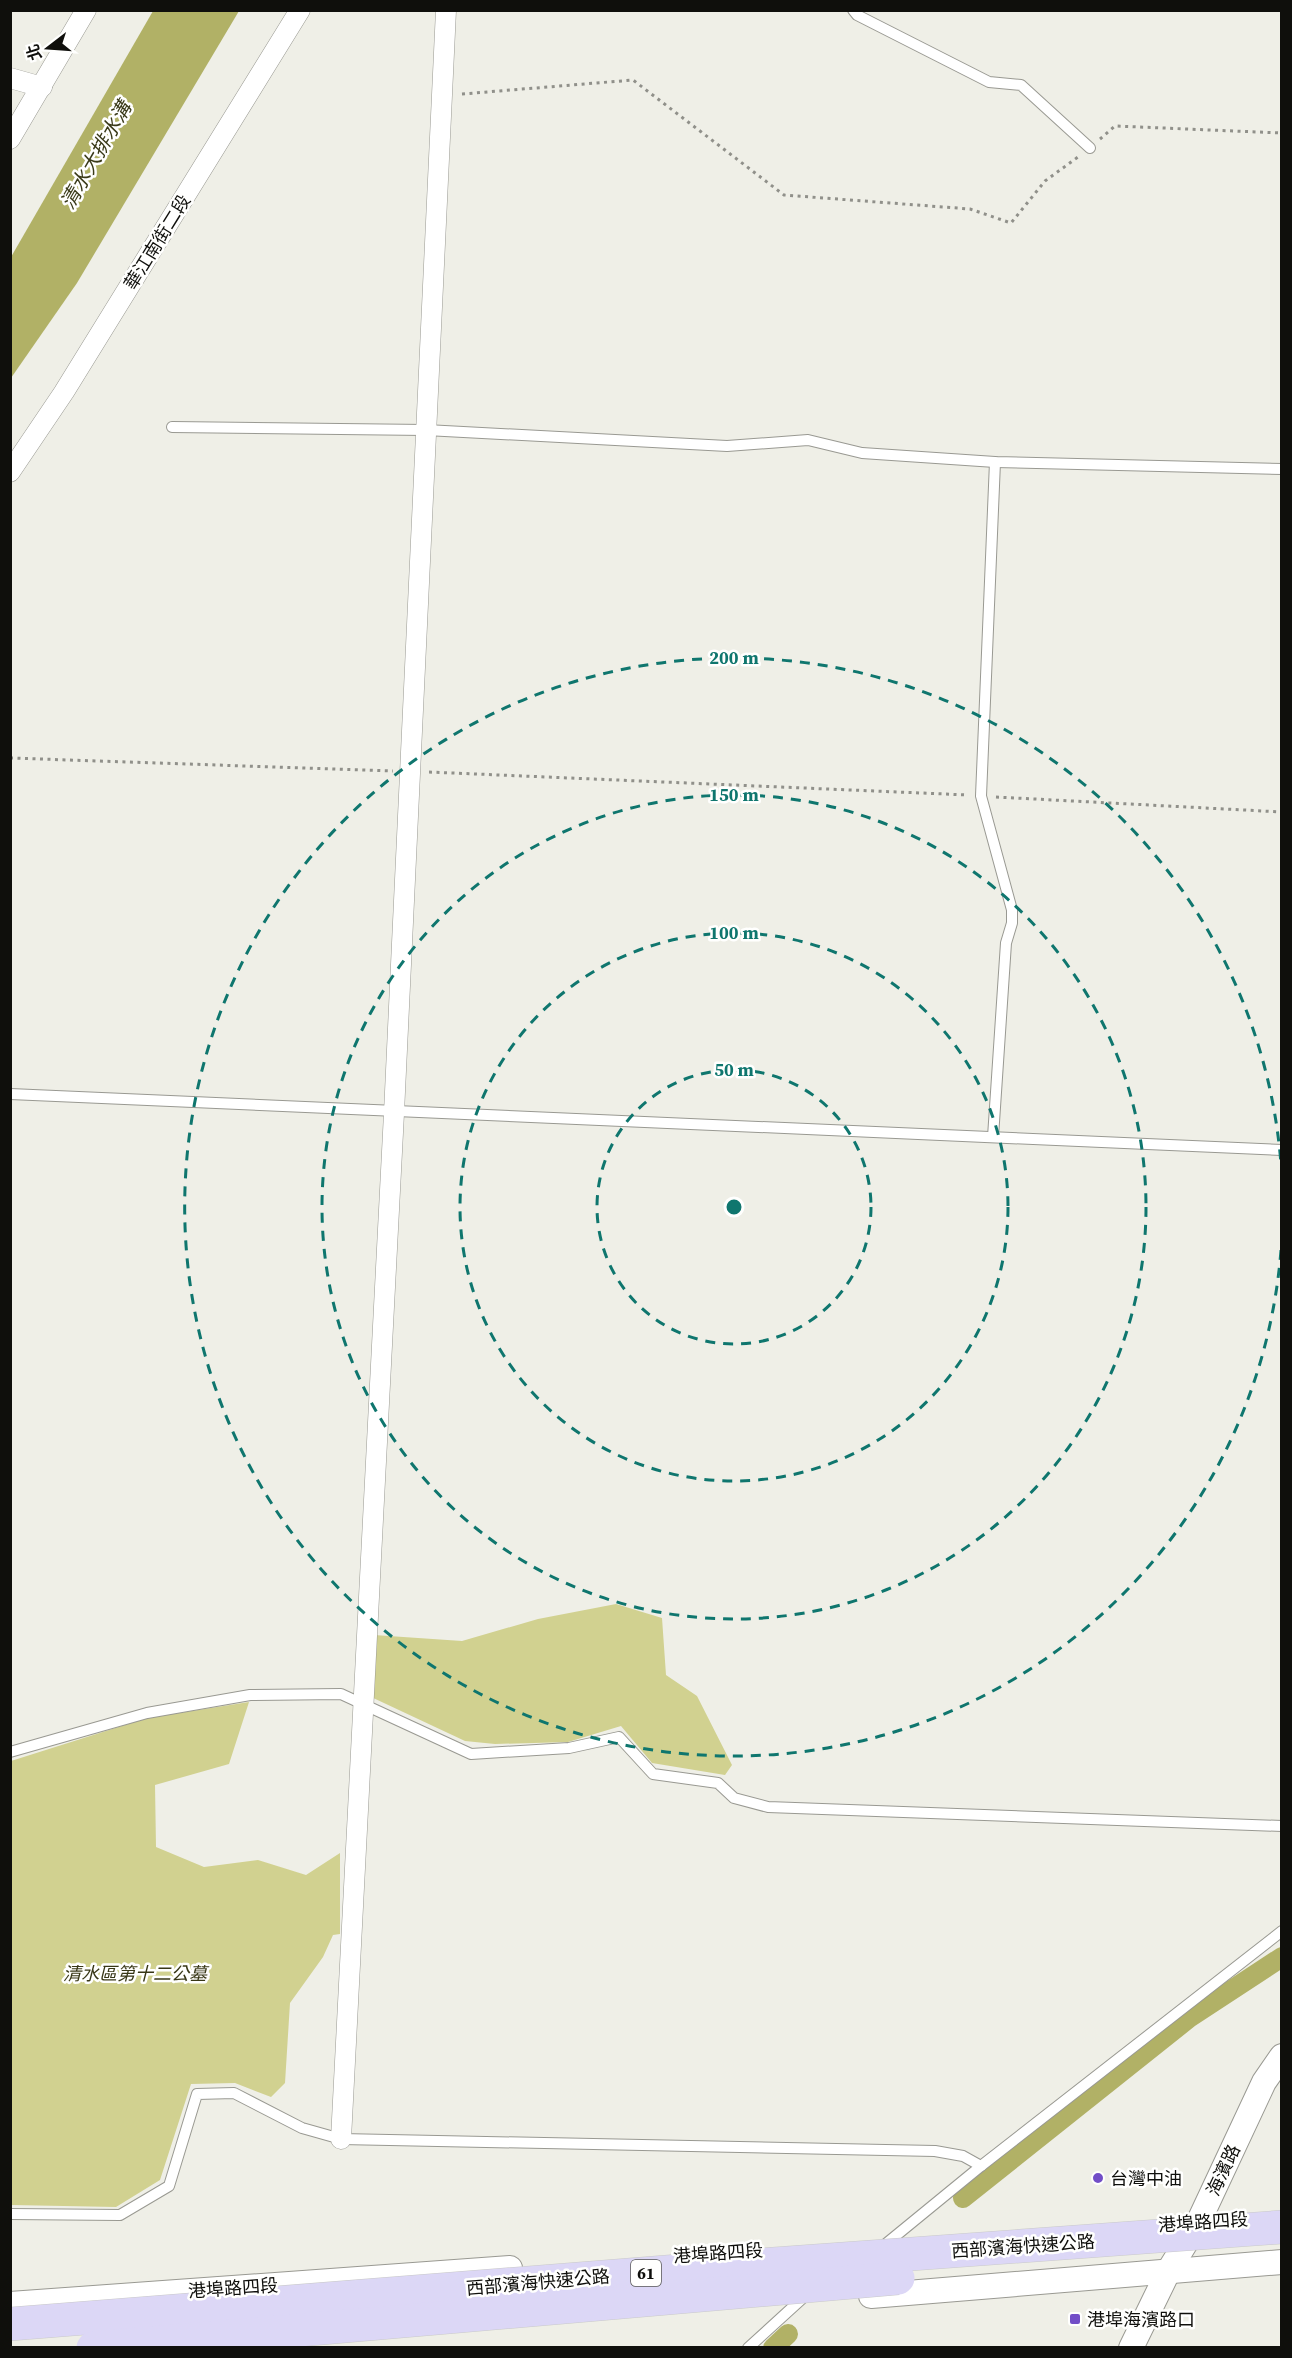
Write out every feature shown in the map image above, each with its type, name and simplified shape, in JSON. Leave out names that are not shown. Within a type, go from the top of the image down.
[{"type":"highway","name":"西部濱海快速公路","points":[[10,2324],[667,2272],[1281,2227]]},
{"type":"highway","name":"西部濱海快速公路","points":[[93,2348],[730,2291],[1281,2247]]},
{"type":"street","points":[[10,139],[86,10]]},
{"type":"street","name":"華江南街二段","points":[[10,472],[64,392],[300,10]]},
{"type":"street","points":[[341,2139],[394,1113],[446,10]]},
{"type":"street","points":[[10,78],[42,87]]},
{"type":"street","name":"海濱路","points":[[1131,2348],[1169,2270],[1198,2223],[1264,2082],[1281,2056]]},
{"type":"street","name":"港埠路四段","points":[[10,2304],[892,2240],[1198,2223],[1281,2215]]},
{"type":"street","points":[[229,2348],[1281,2262]]},
{"type":"lane","points":[[853,10],[857,15],[989,82],[1021,85],[1090,148]]},
{"type":"lane","points":[[172,427],[426,430],[727,446],[808,440],[862,453],[995,462],[1281,469]]},
{"type":"lane","points":[[993,1137],[1006,943],[1012,924],[1012,910],[981,796],[995,462]]},
{"type":"lane","points":[[10,1094],[394,1113],[1281,1150]]},
{"type":"lane","points":[[10,1752],[147,1713],[250,1695],[341,1694],[471,1754],[569,1749],[619,1737],[653,1774],[718,1783],[734,1798],[768,1807],[1281,1826]]},
{"type":"lane","points":[[748,2348],[796,2302],[892,2240],[981,2166],[1281,1931]]},
{"type":"lane","points":[[10,2214],[120,2215],[169,2186],[197,2094],[234,2093],[302,2128],[341,2139],[935,2151],[963,2156],[981,2166]]},
{"type":"path","points":[[441,95],[633,80],[784,195],[970,209],[1011,222],[1045,181],[1090,148],[1115,126],[1281,133]]},
{"type":"path","points":[[10,758],[981,796],[1281,812]]},
{"type":"green space","points":[[616,1604],[662,1618],[666,1675],[697,1696],[732,1765],[725,1775],[652,1763],[621,1726],[568,1742],[495,1744],[465,1741],[369,1696],[374,1635],[462,1641],[538,1619]]},
{"type":"green space","name":"清水區第十二公墓","points":[[249,1702],[229,1764],[155,1785],[156,1847],[204,1867],[258,1860],[306,1875],[340,1853],[340,1934],[333,1935],[323,1957],[290,2003],[285,2083],[271,2097],[235,2083],[191,2084],[160,2180],[116,2207],[11,2205],[11,1761],[147,1718]]},
{"type":"water","name":"清水大排水溝","points":[[153,11],[239,11],[77,283],[11,378],[11,257]]},
{"type":"waterway","points":[[963,2198],[1189,2018],[1282,1957]]},
{"type":"waterway","points":[[773,2348],[788,2334]]},
{"type":"place","name":"台灣中油","points":[[1098,2178]]},
{"type":"place","name":"港埠海濱路口","points":[[1075,2319]]}]
